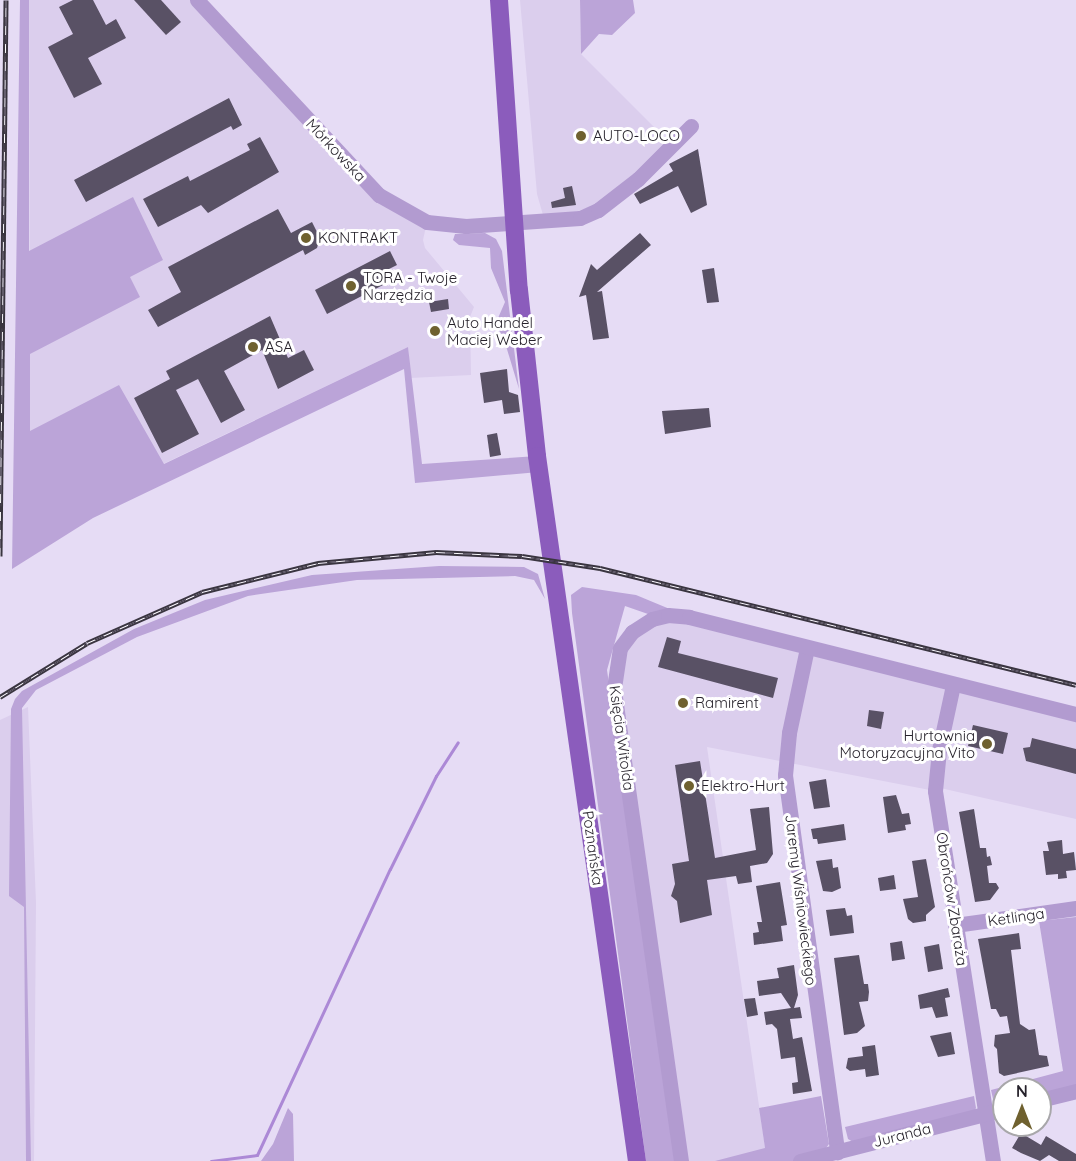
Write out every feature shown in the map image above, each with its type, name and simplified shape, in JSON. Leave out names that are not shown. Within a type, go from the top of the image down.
[{"type":"main road","name":"Poznańska","points":[[499,0],[514,224],[548,535],[637,1161]]},
{"type":"street","name":"Mórkowska","points":[[197,0],[359,175],[398,208],[427,222],[446,225],[514,224],[580,218],[598,210],[638,179],[691,126]]},
{"type":"street","name":"Księcia Witolda","points":[[681,1161],[614,668],[620,648],[632,632],[649,620],[668,615],[1076,714]]},
{"type":"street","name":"Jaremy Wiśniowieckiego","points":[[807,648],[788,741],[785,775],[837,1152]]},
{"type":"street","name":"Obrońców Zbaraża","points":[[953,685],[939,750],[935,791],[993,1161]]},
{"type":"street","name":"Ketlinga","points":[[955,926],[1076,908]]},
{"type":"street","points":[[1052,1097],[1076,1091]]},
{"type":"street","name":"Juranda","points":[[800,1161],[992,1113]]},
{"type":"shaded area","points":[[20,0],[29,0],[29,251],[133,197],[163,260],[130,277],[140,297],[30,354],[30,431],[119,385],[164,464],[408,347],[422,464],[537,456],[539,472],[415,483],[404,369],[93,518],[12,569]]},
{"type":"shaded area","points":[[29,0],[197,0],[359,175],[427,222],[423,240],[425,248],[474,307],[470,317],[471,375],[410,378],[408,347],[163,464],[30,431]]},
{"type":"shaded area","points":[[520,0],[580,0],[581,54],[673,146],[614,199],[545,222],[537,194]]},
{"type":"shaded area","points":[[580,0],[633,0],[635,13],[612,35],[599,34],[581,54]]},
{"type":"shaded area","points":[[485,233],[496,239],[502,251],[519,389],[503,336],[495,325],[505,302],[491,268],[490,248],[459,245],[453,240],[455,234]]},
{"type":"shaded area","points":[[439,566],[524,567],[538,574],[545,599],[534,580],[515,576],[357,580],[248,596],[137,637],[36,690],[22,708],[31,1161],[26,1161],[24,907],[9,896],[11,709],[15,699],[22,691],[134,629],[205,600],[312,575]]},
{"type":"shaded area","points":[[582,587],[636,595],[689,617],[648,614],[625,606],[607,670],[677,1161],[646,1161],[572,613],[571,595]]},
{"type":"shaded area","points":[[668,615],[1076,714],[1076,819],[936,787],[935,791],[707,747],[767,1161],[681,1161],[614,688],[632,632]]},
{"type":"shaded area","points":[[28,707],[36,903],[34,1161],[0,1161],[0,720]]},
{"type":"shaded area","points":[[1076,917],[1076,1091],[1052,1097],[1052,1077],[1040,1077],[1063,1071],[1039,921]]},
{"type":"shaded area","points":[[821,1096],[829,1144],[820,1156],[800,1161],[715,1161],[765,1148],[759,1108]]},
{"type":"shaded area","points":[[974,1096],[976,1108],[971,1118],[860,1146],[848,1139],[845,1127]]},
{"type":"shaded area","points":[[288,1108],[293,1114],[294,1161],[261,1161],[273,1144]]},
{"type":"building","points":[[73,0],[93,0],[106,25],[116,19],[126,38],[88,58],[102,84],[74,98],[48,47],[73,34],[59,7]]},
{"type":"building","points":[[134,0],[161,0],[181,22],[166,35]]},
{"type":"building","points":[[229,98],[242,125],[233,130],[231,126],[86,202],[74,180]]},
{"type":"building","points":[[260,137],[279,172],[208,213],[201,205],[158,227],[143,199],[188,176],[190,181],[250,150],[247,144]]},
{"type":"building","points":[[698,149],[707,205],[691,213],[678,186],[640,204],[634,194],[673,171],[669,164]]},
{"type":"building","points":[[572,186],[576,205],[552,208],[551,202],[565,198],[563,188]]},
{"type":"building","points":[[278,209],[291,233],[312,222],[320,238],[317,248],[305,255],[303,250],[158,327],[148,310],[181,292],[168,267]]},
{"type":"building","points":[[640,233],[651,245],[597,292],[602,291],[609,338],[593,340],[586,295],[579,297],[591,264],[597,270]]},
{"type":"building","name":"TORA - Twoje Narzędzia","points":[[390,251],[397,265],[377,275],[383,285],[327,314],[315,290]]},
{"type":"building","points":[[714,268],[719,302],[707,303],[702,270]]},
{"type":"building","points":[[448,299],[449,309],[431,312],[429,302]]},
{"type":"building","points":[[270,316],[288,358],[304,350],[314,370],[278,389],[262,350],[224,371],[245,410],[221,423],[198,379],[176,390],[199,434],[162,453],[134,398],[170,379],[166,371]]},
{"type":"building","points":[[507,369],[509,392],[518,395],[520,412],[504,414],[502,400],[484,403],[480,373]]},
{"type":"building","points":[[709,408],[711,427],[665,434],[662,411]]},
{"type":"building","points":[[497,433],[501,455],[490,457],[487,435]]},
{"type":"building","points":[[667,637],[681,641],[678,653],[778,678],[773,698],[658,667]]},
{"type":"building","points":[[869,710],[884,712],[881,729],[867,726]]},
{"type":"building","points":[[973,725],[1008,733],[1003,754],[968,746]]},
{"type":"building","points":[[1032,738],[1076,749],[1076,774],[1026,761],[1023,748],[1030,747]]},
{"type":"building","points":[[700,761],[715,858],[756,850],[750,809],[769,807],[773,854],[767,863],[750,866],[752,882],[738,884],[736,876],[707,880],[712,915],[680,923],[677,901],[671,896],[675,884],[672,864],[689,861],[675,765]]},
{"type":"building","points":[[826,779],[830,807],[814,809],[809,782]]},
{"type":"building","points":[[896,795],[902,814],[909,813],[911,824],[905,825],[906,830],[888,833],[883,797]]},
{"type":"building","points":[[974,809],[980,848],[986,848],[987,857],[990,856],[992,865],[987,866],[989,883],[996,883],[999,888],[990,900],[975,902],[959,812]]},
{"type":"building","points":[[844,824],[846,840],[818,844],[817,839],[813,839],[811,829]]},
{"type":"building","points":[[1062,840],[1063,854],[1074,852],[1076,870],[1066,871],[1067,878],[1058,879],[1058,874],[1046,875],[1043,851],[1049,851],[1047,842]]},
{"type":"building","points":[[832,859],[833,868],[838,867],[841,888],[832,892],[823,891],[816,861]]},
{"type":"building","points":[[926,859],[935,907],[926,915],[926,921],[913,923],[908,919],[903,899],[918,897],[912,861]]},
{"type":"building","points":[[894,875],[896,889],[880,891],[878,878]]},
{"type":"building","points":[[780,882],[787,925],[781,926],[783,941],[754,945],[753,933],[759,932],[757,922],[762,922],[756,886]]},
{"type":"building","points":[[845,908],[847,916],[852,915],[854,933],[830,936],[826,910]]},
{"type":"building","points":[[1019,933],[1021,949],[1011,950],[1020,1024],[1029,1030],[1035,1029],[1039,1055],[1047,1056],[1049,1066],[1004,1076],[999,1073],[997,1049],[994,1046],[995,1035],[1010,1033],[1007,1016],[1000,1017],[996,1009],[991,1009],[978,939]]},
{"type":"building","points":[[902,941],[905,959],[892,961],[890,943]]},
{"type":"building","points":[[939,944],[943,969],[928,972],[924,947]]},
{"type":"building","points":[[859,955],[864,984],[868,984],[869,992],[868,1001],[859,1002],[865,1026],[857,1033],[844,1035],[834,958]]},
{"type":"building","points":[[794,965],[798,995],[794,1008],[800,1007],[802,1018],[790,1019],[793,1039],[802,1037],[812,1091],[793,1094],[792,1083],[798,1082],[795,1057],[781,1059],[777,1029],[772,1024],[766,1025],[764,1012],[791,1008],[781,993],[759,996],[757,981],[779,978],[777,968]]},
{"type":"building","points":[[948,988],[950,997],[945,998],[948,1016],[936,1018],[932,1007],[920,1009],[918,995]]},
{"type":"building","points":[[755,998],[758,1015],[747,1017],[744,999]]},
{"type":"building","points":[[951,1032],[955,1054],[938,1057],[930,1036]]},
{"type":"building","points":[[875,1045],[879,1075],[866,1077],[865,1069],[850,1071],[846,1068],[848,1058],[863,1056],[862,1047]]},
{"type":"building","points":[[1019,1137],[1028,1137],[1041,1145],[1048,1137],[1076,1154],[1076,1161],[1059,1161],[1049,1155],[1040,1161],[1012,1148]]},
{"type":"waterway","points":[[211,1161],[257,1155],[390,869],[436,776],[458,742]]},
{"type":"railway","points":[[0,556],[6,0]]},
{"type":"railway","points":[[0,697],[87,643],[202,592],[318,563],[436,552],[522,556],[600,568],[1076,685]]},
{"type":"place","name":"AUTO-LOCO","points":[[581,136]]},
{"type":"place","name":"KONTRAKT","points":[[306,238]]},
{"type":"place","name":"TORA - Twoje Narzędzia","points":[[351,286]]},
{"type":"place","name":"Auto Handel Maciej Weber","points":[[435,331]]},
{"type":"place","name":"ASA","points":[[253,347]]},
{"type":"place","name":"Ramirent","points":[[683,703]]},
{"type":"place","name":"Hurtownia Motoryzacyjna Vito","points":[[987,744]]},
{"type":"place","name":"Elektro-Hurt","points":[[689,786]]}]
